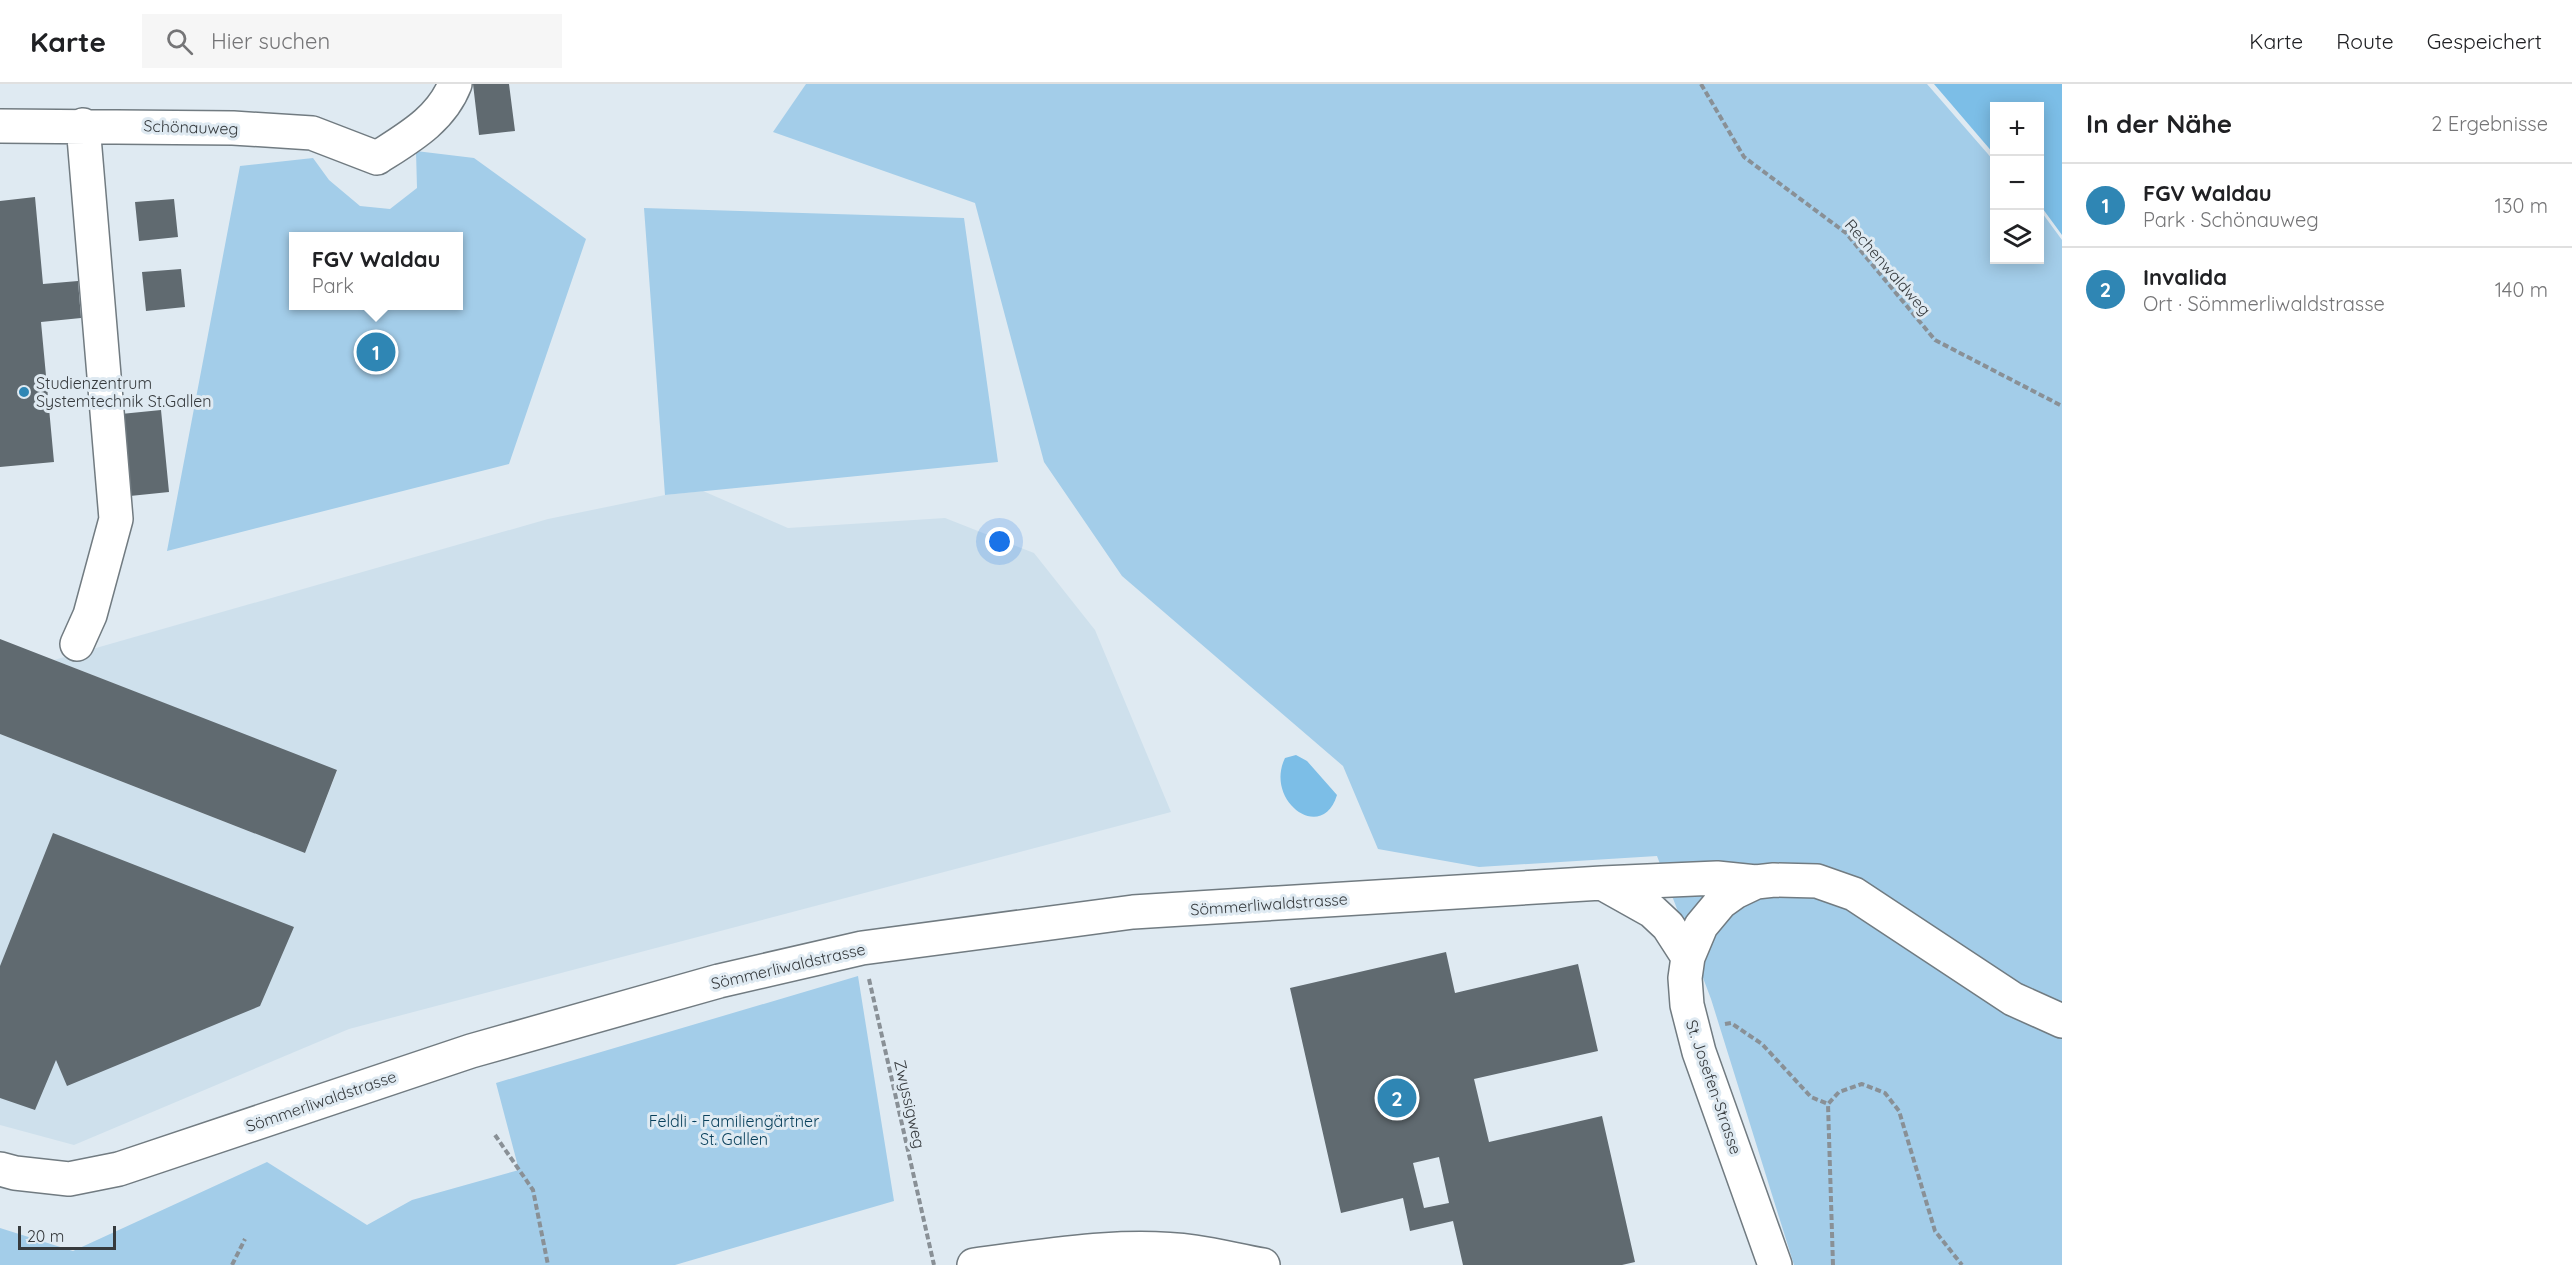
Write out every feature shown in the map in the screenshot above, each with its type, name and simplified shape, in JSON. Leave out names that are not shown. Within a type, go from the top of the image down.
[{"type":"street","name":"Schönauweg","points":[[0,126],[233,128],[312,133],[377,158],[417,133],[436,114],[451,94],[455,84]]},
{"type":"street","points":[[77,644],[90,615],[116,519],[83,125]]},
{"type":"street","name":"Sömmerliwaldstrasse","points":[[0,1169],[69,1179],[118,1169],[471,1051],[719,981],[862,948],[1133,912],[1602,883],[1717,878],[1756,882]]},
{"type":"street","name":"St. Josefen-Strasse","points":[[1775,1265],[1694,1034],[1687,1005],[1685,978],[1688,957],[1701,926],[1721,902],[1756,882],[1817,881],[1854,894],[2013,999],[2062,1021]]},
{"type":"street","points":[[1602,883],[1652,911],[1668,926],[1688,957]]},
{"type":"street","points":[[974,1265],[1068,1254],[1136,1250],[1193,1252],[1263,1265]]},
{"type":"path","name":"Rechenwaldweg","points":[[1701,84],[1744,157],[1846,233],[1935,340],[2062,406]]},
{"type":"path","name":"Zwyssigweg","points":[[862,948],[934,1265]]},
{"type":"path","points":[[1719,1026],[1731,1023],[1762,1044],[1810,1097],[1827,1104]]},
{"type":"path","points":[[1833,1265],[1827,1104],[1839,1092],[1862,1084],[1885,1093],[1899,1111],[1935,1231],[1962,1265]]},
{"type":"path","points":[[495,1135],[533,1190],[548,1265]]},
{"type":"path","points":[[232,1265],[245,1239]]},
{"type":"shaded area","points":[[1934,84],[2062,84],[2062,235],[2044,210],[2044,102],[1990,102],[1990,149]]},
{"type":"shaded area","points":[[703,491],[788,528],[945,518],[1034,553],[1095,630],[1171,812],[349,1029],[74,1145],[0,1125],[0,734],[305,853],[337,771],[54,660],[548,519],[665,495]]},
{"type":"shaded area","points":[[1296,755],[1307,761],[1337,795],[1330,809],[1320,816],[1308,816],[1298,811],[1288,802],[1282,789],[1281,774],[1285,758]]},
{"type":"green space","points":[[806,84],[1927,84],[1990,156],[1990,264],[2044,264],[2044,215],[2062,240],[2062,1265],[1794,1265],[1711,999],[1657,856],[1479,867],[1378,849],[1343,766],[1122,576],[1044,462],[975,203],[773,132]]},
{"type":"green space","points":[[416,151],[474,158],[586,239],[509,464],[167,551],[240,166],[313,158],[329,180],[360,206],[390,209],[417,188]]},
{"type":"green space","points":[[644,208],[964,218],[998,462],[665,495]]},
{"type":"green space","name":"Feldli - Familiengärtner St. Gallen","points":[[858,976],[894,1201],[675,1265],[0,1265],[0,1228],[73,1251],[267,1162],[367,1225],[412,1200],[519,1170],[496,1083]]},
{"type":"building","points":[[473,84],[509,84],[515,131],[479,135]]},
{"type":"building","name":"Studienzentrum Systemtechnik St.Gallen","points":[[35,197],[43,284],[78,281],[81,318],[41,322],[54,462],[0,467],[0,201]]},
{"type":"building","points":[[174,199],[178,237],[139,241],[135,202]]},
{"type":"building","points":[[181,269],[185,307],[146,311],[142,272]]},
{"type":"building","points":[[161,410],[169,492],[130,496],[121,414]]},
{"type":"building","points":[[0,639],[337,770],[305,853],[0,734]]},
{"type":"building","points":[[53,833],[294,927],[260,1006],[67,1086],[56,1060],[35,1110],[0,1098],[0,966]]},
{"type":"building","points":[[1446,952],[1455,993],[1578,964],[1598,1051],[1474,1079],[1489,1142],[1602,1116],[1635,1262],[1622,1265],[1463,1265],[1453,1221],[1410,1231],[1403,1198],[1341,1213],[1290,988]],"holes":[[[1439,1157],[1449,1203],[1424,1208],[1413,1163]]]},
{"type":"place","name":"FGV Waldau","points":[[376,352]]},
{"type":"place","name":"Studienzentrum Systemtechnik St.Gallen","points":[[24,392]]},
{"type":"place","name":"Invalida","points":[[1397,1098]]}]
